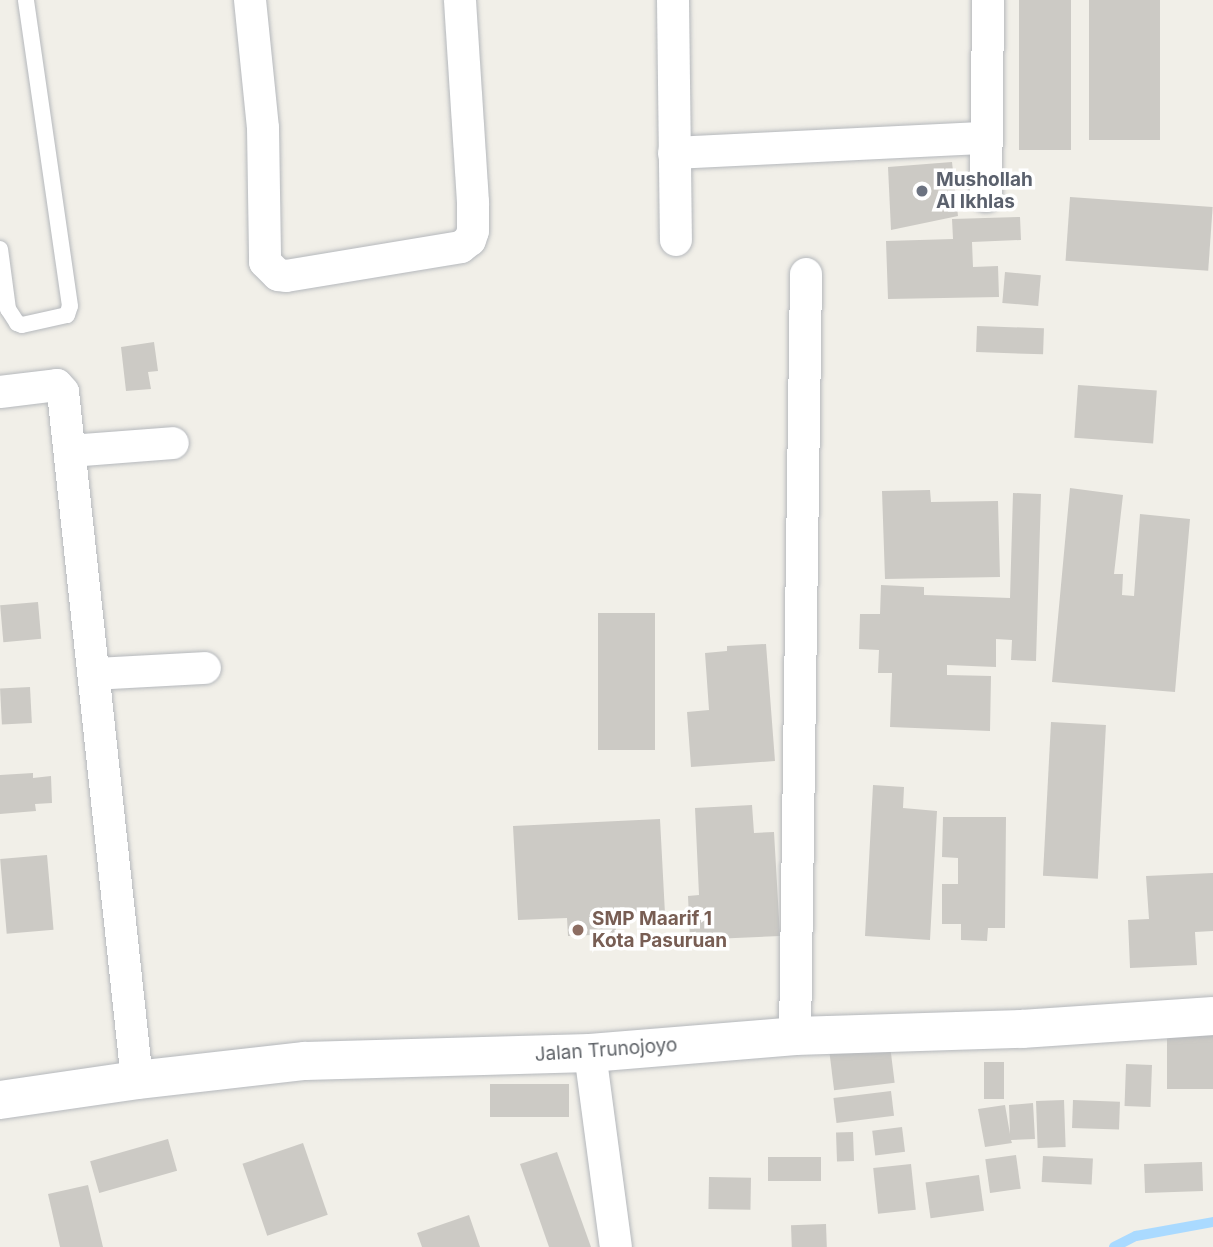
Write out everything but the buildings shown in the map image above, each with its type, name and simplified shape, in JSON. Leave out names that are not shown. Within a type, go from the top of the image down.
[{"type":"street","points":[[250,0],[263,128],[265,262],[278,275],[286,276],[461,247],[470,240],[473,231],[473,202],[460,0]]},
{"type":"street","points":[[673,0],[676,240]]},
{"type":"street","points":[[986,196],[988,0]]},
{"type":"street","points":[[674,153],[986,138]]},
{"type":"street","points":[[795,1036],[806,274]]},
{"type":"street","points":[[0,392],[61,387],[137,1080]]},
{"type":"street","points":[[70,452],[173,443]]},
{"type":"street","points":[[94,674],[205,668]]},
{"type":"street","name":"Jalan Trunojoyo","points":[[0,1100],[137,1080],[305,1062],[590,1053],[795,1036],[1022,1029],[1213,1016]]},
{"type":"street","points":[[590,1053],[616,1247]]},
{"type":"lane","points":[[0,249],[8,309],[17,323],[22,325],[67,315],[70,306],[26,0]]},
{"type":"waterway","points":[[1114,1247],[1136,1236],[1213,1222]]},
{"type":"place","name":"Mushollah Al Ikhlas","points":[[922,191]]},
{"type":"place","name":"SMP Maarif 1 Kota Pasuruan","points":[[578,930]]}]
